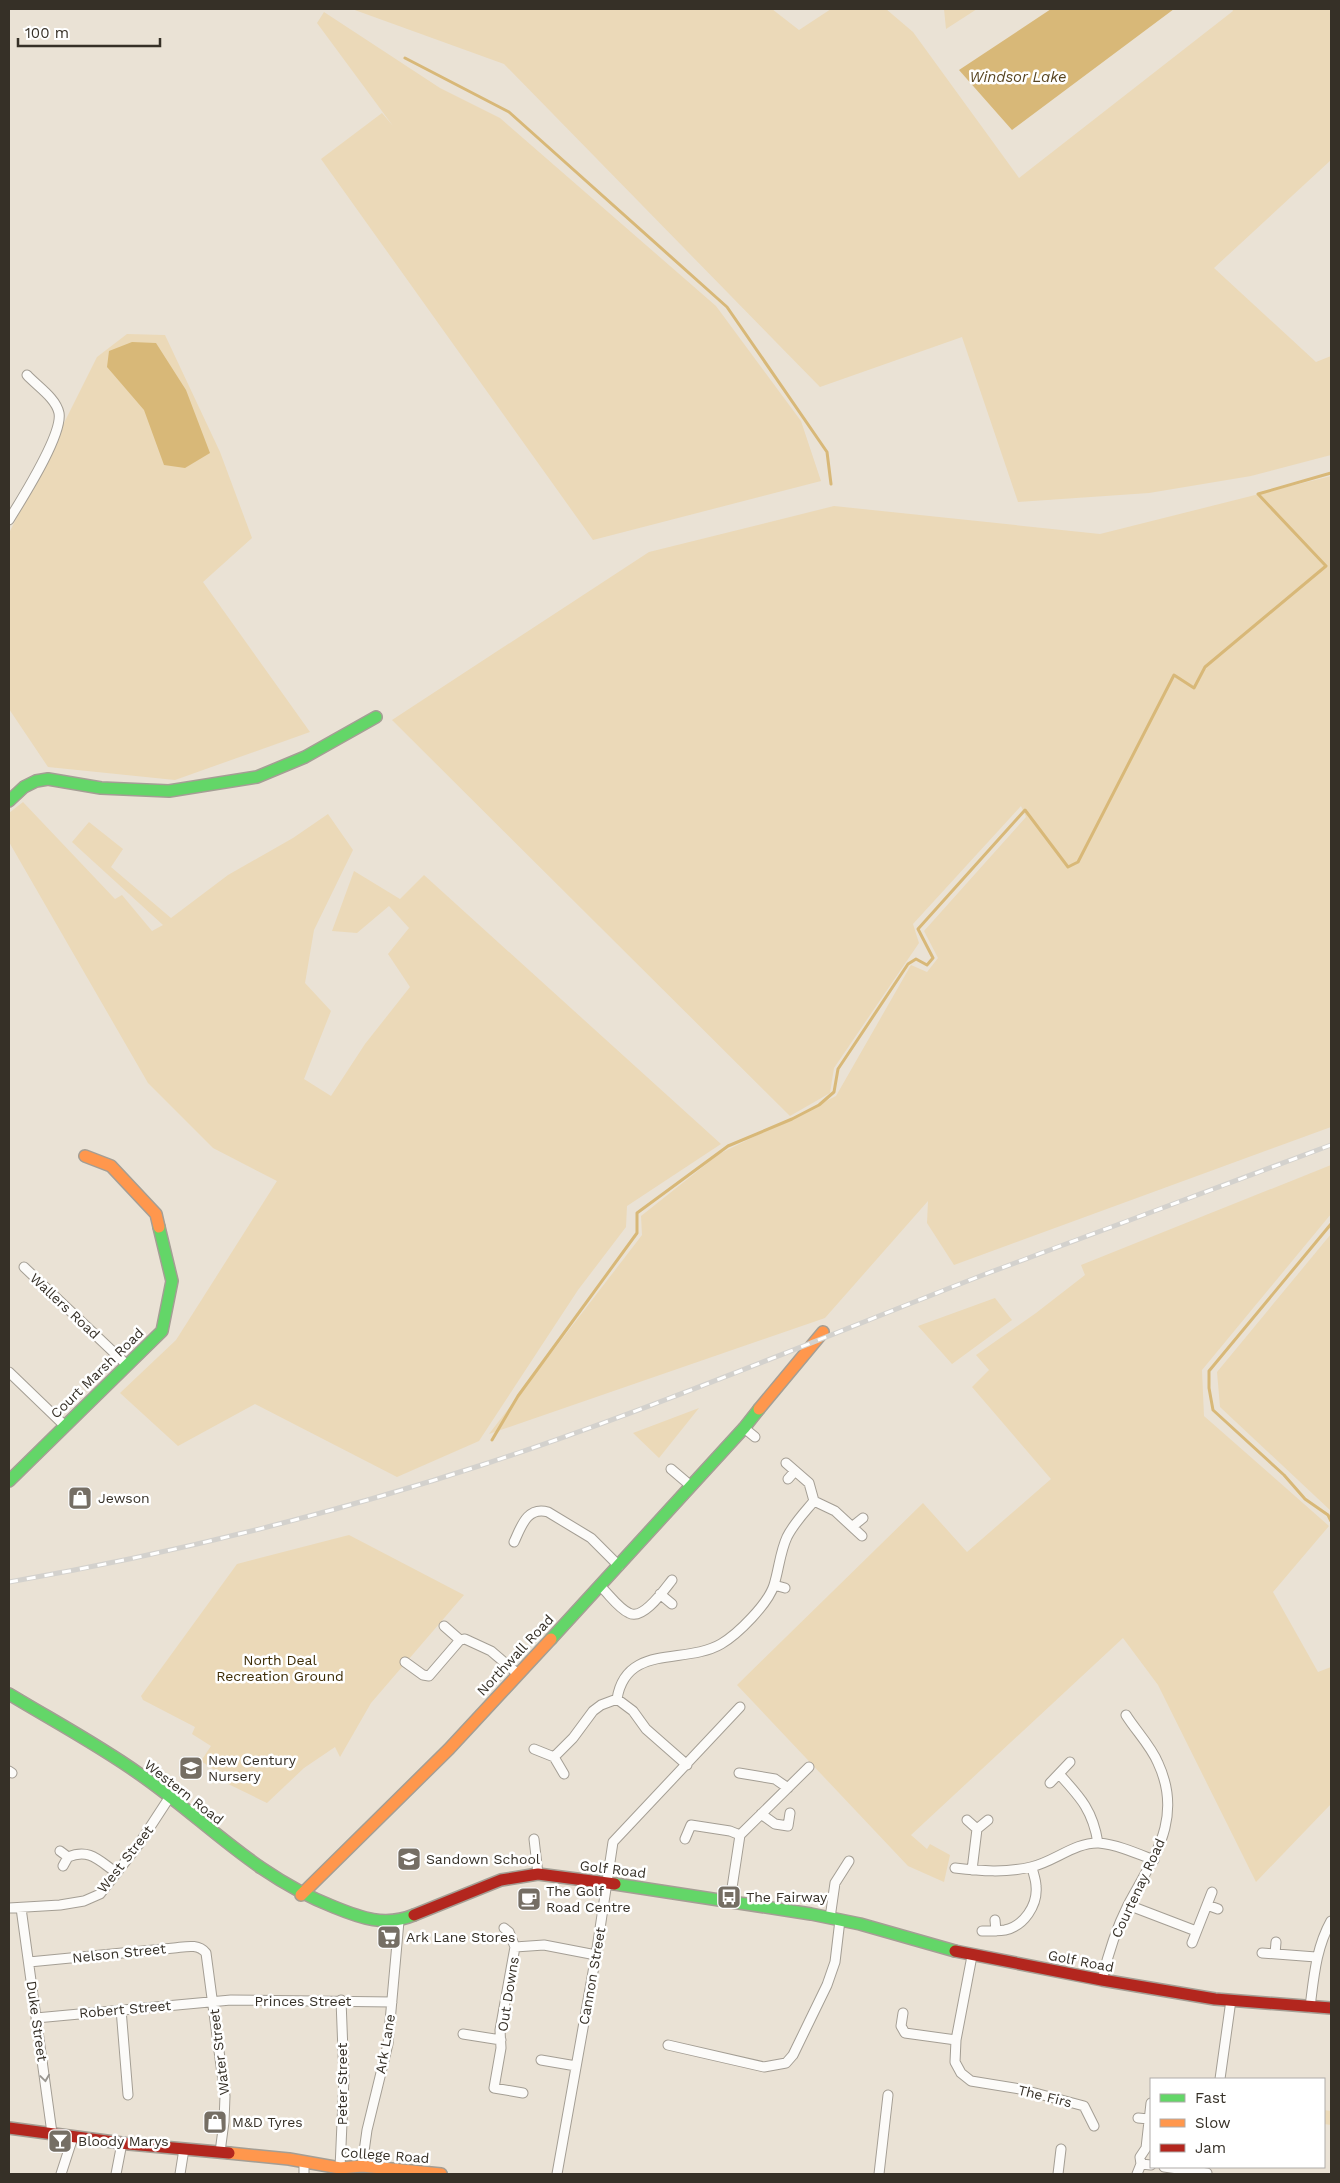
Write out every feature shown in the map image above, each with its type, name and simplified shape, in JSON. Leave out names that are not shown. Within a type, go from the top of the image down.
[{"type":"street","points":[[9,520],[32,482],[51,444],[59,422],[59,413],[55,405],[27,376]]},
{"type":"street","points":[[9,801],[24,787],[36,781],[48,779],[102,788],[162,791],[185,789],[257,776],[305,757],[376,717]]},
{"type":"street","name":"Court Marsh Road","points":[[9,1481],[162,1331],[172,1280],[156,1214],[111,1166],[85,1156]]},
{"type":"street","name":"Wallers Road","points":[[24,1267],[127,1364]]},
{"type":"street","name":"Northwall Road","points":[[301,1895],[449,1749],[619,1566],[744,1428],[823,1332]]},
{"type":"street","points":[[9,1372],[64,1425]]},
{"type":"street","points":[[744,1428],[754,1437]]},
{"type":"street","points":[[786,1462],[809,1483],[814,1501],[835,1511],[862,1536]]},
{"type":"street","points":[[671,1469],[691,1486]]},
{"type":"street","points":[[788,1479],[795,1471]]},
{"type":"street","points":[[617,1699],[619,1686],[624,1677],[638,1665],[654,1658],[688,1655],[704,1651],[722,1643],[761,1608],[774,1585],[786,1540],[795,1523],[814,1501]]},
{"type":"street","points":[[514,1542],[526,1518],[534,1511],[541,1510],[548,1512],[590,1538],[619,1566]]},
{"type":"street","points":[[853,1526],[863,1518]]},
{"type":"street","points":[[600,1586],[627,1613],[633,1615],[642,1613],[672,1580]]},
{"type":"street","points":[[774,1585],[786,1588]]},
{"type":"street","points":[[660,1594],[672,1604]]},
{"type":"street","points":[[444,1626],[460,1640]]},
{"type":"street","points":[[405,1662],[423,1675],[429,1676],[460,1640],[465,1639],[491,1651],[518,1674]]},
{"type":"street","name":"Western Road","points":[[9,1694],[157,1787],[249,1862],[301,1895],[364,1918],[383,1922],[399,1921]]},
{"type":"street","points":[[554,1757],[573,1738],[593,1711],[601,1705],[617,1699]]},
{"type":"street","points":[[617,1699],[633,1712],[646,1729],[687,1765]]},
{"type":"street","name":"Cannon Street","points":[[557,2174],[596,1954],[613,1842],[740,1707]]},
{"type":"street","name":"Courtenay Road","points":[[1102,1980],[1108,1955],[1128,1905],[1154,1860],[1163,1838],[1167,1815],[1166,1789],[1158,1762],[1126,1715]]},
{"type":"street","points":[[534,1748],[554,1757],[564,1774]]},
{"type":"street","points":[[1050,1783],[1060,1775],[1070,1762]]},
{"type":"street","points":[[730,1901],[740,1835],[810,1767]]},
{"type":"street","points":[[738,1773],[775,1779],[788,1788]]},
{"type":"street","points":[[1060,1775],[1087,1806],[1094,1820],[1098,1843]]},
{"type":"street","name":"West Street","points":[[9,1908],[84,1901],[100,1894],[139,1844],[170,1798]]},
{"type":"street","points":[[761,1814],[775,1824],[788,1826],[790,1813]]},
{"type":"street","points":[[967,1820],[977,1830]]},
{"type":"street","points":[[972,1870],[977,1830],[988,1820]]},
{"type":"street","points":[[685,1839],[691,1825],[740,1835]]},
{"type":"street","points":[[534,1839],[538,1874]]},
{"type":"street","points":[[955,1868],[995,1873],[1032,1867],[1079,1846],[1098,1843],[1116,1846],[1154,1860]]},
{"type":"street","points":[[60,1851],[68,1857]]},
{"type":"street","points":[[63,1866],[68,1857],[79,1853],[88,1853],[117,1873]]},
{"type":"street","points":[[668,2045],[764,2067],[786,2063],[793,2056],[827,1986],[835,1962],[835,1883],[849,1861]]},
{"type":"street","points":[[982,1931],[1006,1930],[1017,1926],[1030,1911],[1034,1904],[1037,1887],[1032,1867]]},
{"type":"street","name":"Golf Road","points":[[399,1921],[501,1880],[538,1874],[730,1901],[835,1919],[972,1956],[1102,1980],[1232,2000],[1331,2008]]},
{"type":"street","points":[[1192,1944],[1212,1892]]},
{"type":"street","points":[[1128,1905],[1196,1932]]},
{"type":"street","points":[[1207,1905],[1218,1909]]},
{"type":"street","name":"Duke Street","points":[[21,1908],[52,2133]]},
{"type":"street","points":[[995,1920],[996,1931]]},
{"type":"street","name":"Ark Lane","points":[[362,2166],[367,2130],[388,2044],[399,1921]]},
{"type":"street","points":[[1310,2006],[1316,1957],[1328,1933],[1331,1922]]},
{"type":"street","name":"Out Downs","points":[[504,1928],[509,1932],[515,1947],[500,2030],[501,2048],[494,2088],[523,2094]]},
{"type":"street","points":[[1275,1954],[1276,1942]]},
{"type":"street","name":"Out Downs","points":[[515,1947],[544,1945],[596,1954]]},
{"type":"street","name":"Nelson Street","points":[[29,1962],[197,1946],[206,1953]]},
{"type":"street","name":"Water Street","points":[[206,1953],[225,2096],[220,2152]]},
{"type":"street","points":[[1262,1953],[1316,1957]]},
{"type":"street","points":[[903,2014],[901,2026],[905,2033],[956,2040],[972,1956]]},
{"type":"street","name":"Princes Street","points":[[213,2001],[341,2000],[392,2002]]},
{"type":"street","name":"Peter Street","points":[[340,2168],[344,2078],[341,2000]]},
{"type":"street","points":[[1220,2078],[1232,2000]]},
{"type":"street","name":"Robert Street","points":[[36,2018],[213,2001]]},
{"type":"street","points":[[121,2009],[122,2084],[128,2095]]},
{"type":"street","name":"Out Downs","points":[[463,2034],[501,2040]]},
{"type":"street","name":"The Firs","points":[[956,2040],[955,2062],[961,2073],[971,2081],[1020,2089],[1084,2106],[1094,2126]]},
{"type":"street","points":[[541,2060],[576,2066]]},
{"type":"street","points":[[879,2174],[888,2095]]},
{"type":"street","points":[[1137,2174],[1141,2164],[1140,2157],[1146,2148],[1150,2112]]},
{"type":"street","points":[[1138,2118],[1149,2119]]},
{"type":"street","name":"College Road","points":[[9,2128],[122,2143],[304,2162],[327,2170],[362,2166],[442,2174]]},
{"type":"street","points":[[61,2174],[73,2136]]},
{"type":"street","points":[[116,2174],[122,2143]]},
{"type":"street","points":[[1058,2174],[1061,2148]]},
{"type":"street","points":[[180,2174],[184,2149]]},
{"type":"street","points":[[304,2162],[304,2174]]},
{"type":"street","points":[[1141,2164],[1150,2165]]},
{"type":"street","points":[[1175,2168],[1207,2171]]},
{"type":"green space","points":[[352,9],[772,9],[799,30],[831,9],[886,9],[913,32],[1019,178],[1233,11],[1232,9],[1331,9],[1331,160],[1214,268],[1316,362],[1331,356],[1331,455],[1251,476],[1149,493],[1018,502],[962,337],[820,387],[504,64]]},
{"type":"green space","points":[[944,9],[977,9],[946,29]]},
{"type":"green space","points":[[324,12],[440,88],[500,118],[716,306],[801,421],[821,481],[593,540],[321,159],[382,113],[393,126],[317,23]]},
{"type":"green space","points":[[127,334],[165,335],[220,452],[252,538],[203,582],[310,732],[175,780],[48,767],[9,709],[9,533],[97,357]]},
{"type":"green space","points":[[1331,476],[1331,1127],[954,1265],[927,1223],[928,1201],[825,1318],[489,1434],[642,1235],[641,1216],[719,1154],[836,1096],[911,965],[927,972],[938,958],[924,931],[1026,817],[1021,806],[913,924],[919,943],[834,1068],[830,1093],[790,1116],[392,720],[649,552],[834,506],[1100,534]]},
{"type":"green space","points":[[23,802],[115,899],[122,895],[152,931],[163,925],[72,842],[89,822],[123,849],[111,867],[171,918],[228,875],[293,838],[328,814],[353,850],[314,930],[305,983],[331,1011],[304,1079],[331,1096],[365,1044],[410,987],[388,954],[409,928],[389,906],[357,933],[332,931],[354,871],[400,899],[424,875],[721,1144],[627,1206],[626,1227],[578,1290],[479,1441],[397,1477],[255,1404],[178,1446],[120,1393],[176,1340],[277,1181],[213,1148],[148,1083],[9,842],[9,813]]},
{"type":"green space","points":[[1331,1165],[1331,1214],[1202,1370],[1204,1416],[1329,1526],[1273,1592],[1318,1672],[1331,1667],[1331,1804],[1256,1882],[1158,1685],[1123,1638],[911,1835],[927,1849],[930,1844],[950,1855],[944,1882],[908,1866],[737,1685],[923,1503],[967,1552],[1051,1479],[972,1387],[989,1370],[976,1355],[1036,1313],[1085,1275],[1081,1265]]},
{"type":"green space","points":[[1331,1234],[1331,1511],[1220,1407],[1217,1372]]},
{"type":"green space","points":[[995,1298],[1012,1320],[952,1364],[918,1326]]},
{"type":"green space","points":[[699,1408],[659,1458],[633,1433]]},
{"type":"green space","name":"North Deal Recreation Ground","points":[[349,1535],[464,1595],[371,1703],[340,1757],[335,1747],[304,1768],[267,1803],[222,1781],[222,1775],[201,1761],[211,1746],[192,1734],[195,1727],[143,1700],[141,1696],[237,1564]]},
{"type":"green space","points":[[1325,2110],[1331,2111],[1331,2125],[1325,2124]]},
{"type":"water","name":"Windsor Lake","points":[[1051,9],[1174,9],[1012,130],[959,70]]},
{"type":"water","points":[[132,342],[156,343],[186,390],[210,453],[185,468],[164,465],[144,410],[107,367],[109,351]]},
{"type":"waterway","points":[[405,58],[509,112],[727,307],[827,452],[831,484]]},
{"type":"waterway","points":[[492,1440],[518,1396],[637,1233],[637,1213],[728,1146],[792,1119],[819,1105],[834,1092],[838,1069],[908,964],[916,959],[927,965],[933,958],[918,929],[1025,810],[1068,867],[1078,862],[1174,675],[1194,688],[1205,667],[1326,566],[1258,494],[1331,473]]},
{"type":"waterway","points":[[1331,1224],[1209,1371],[1209,1388],[1213,1410],[1284,1475],[1305,1499],[1328,1515],[1331,1521]]},
{"type":"railway","points":[[9,1582],[129,1559],[249,1532],[367,1500],[485,1464],[673,1397],[983,1275],[1331,1145]]},
{"type":"traffic: fast","points":[[9,801],[24,787],[36,781],[48,779],[101,788],[169,791],[257,777],[305,757],[376,717]]},
{"type":"traffic: fast","points":[[9,1481],[162,1331],[172,1281],[159,1227]]},
{"type":"traffic: fast","points":[[551,1639],[744,1428],[759,1409]]},
{"type":"traffic: fast","points":[[9,1694],[122,1762],[279,1880],[305,1894],[364,1918],[383,1921],[403,1919],[414,1915]]},
{"type":"traffic: fast","points":[[615,1884],[811,1914],[860,1924],[955,1951]]},
{"type":"traffic: slow","points":[[85,1156],[111,1166],[156,1214],[159,1227]]},
{"type":"traffic: slow","points":[[759,1409],[823,1332]]},
{"type":"traffic: slow","points":[[301,1895],[449,1749],[551,1639]]},
{"type":"traffic: slow","points":[[229,2153],[289,2159],[340,2168],[362,2166],[441,2174]]},
{"type":"traffic: jam","points":[[414,1915],[501,1880],[538,1874],[615,1884]]},
{"type":"traffic: jam","points":[[955,1951],[1102,1980],[1215,1999],[1331,2008]]},
{"type":"traffic: jam","points":[[9,2128],[129,2144],[229,2153]]},
{"type":"place","name":"Jewson","points":[[80,1498]]},
{"type":"place","name":"New Century Nursery","points":[[191,1768]]},
{"type":"place","name":"Sandown School","points":[[409,1859]]},
{"type":"place","name":"The Fairway","points":[[729,1897]]},
{"type":"place","name":"The Golf Road Centre","points":[[529,1899]]},
{"type":"place","name":"Ark Lane Stores","points":[[389,1937]]},
{"type":"place","name":"M&D Tyres","points":[[215,2122]]},
{"type":"place","name":"Bloody Marys","points":[[60,2141]]}]
